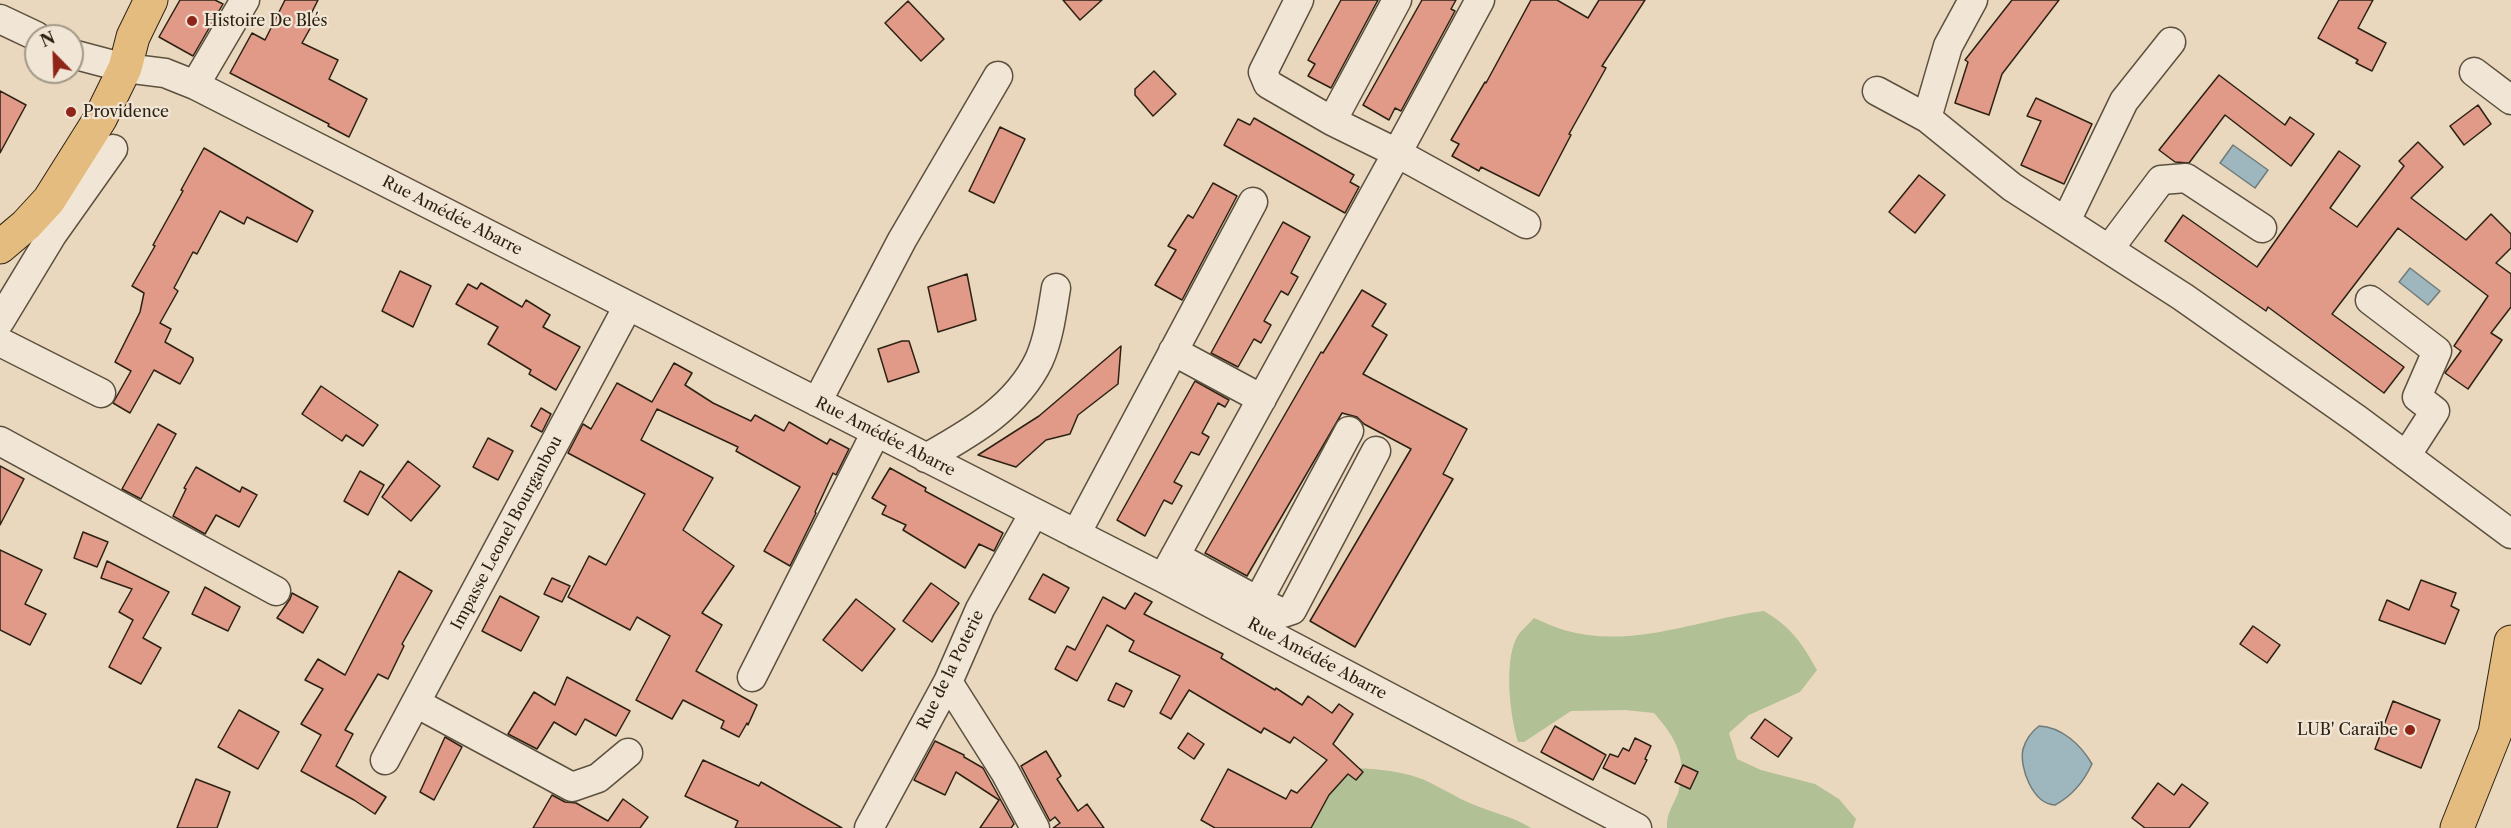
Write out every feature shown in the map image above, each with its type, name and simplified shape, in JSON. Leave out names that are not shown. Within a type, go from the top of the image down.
[{"type":"main road","points":[[0,248],[27,225],[49,200],[100,119],[125,68],[133,37],[151,0]]},
{"type":"main road","points":[[2457,828],[2495,733],[2511,642]]},
{"type":"street","points":[[195,85],[245,0]]},
{"type":"street","points":[[1299,0],[1266,65],[1264,77],[1268,84],[1332,121],[1397,153],[1526,224]]},
{"type":"street","points":[[1332,121],[1397,0]]},
{"type":"street","points":[[1376,451],[1292,610],[1283,613],[1169,567],[1480,0]]},
{"type":"street","points":[[1927,118],[1948,46],[1973,0]]},
{"type":"street","points":[[0,19],[24,30]]},
{"type":"street","points":[[2066,221],[2124,101],[2171,42]]},
{"type":"street","name":"Rue Amédée Abarre","points":[[84,57],[125,68],[165,73],[195,85],[1076,534],[1169,567],[1637,828]]},
{"type":"street","points":[[2474,72],[2511,100]]},
{"type":"street","points":[[818,402],[902,240],[998,76]]},
{"type":"street","points":[[1877,91],[1927,118],[2012,187],[2183,297],[2511,534]]},
{"type":"street","points":[[0,321],[52,235],[113,149]]},
{"type":"street","points":[[2109,249],[2161,180],[2186,178],[2262,228]]},
{"type":"street","points":[[1076,534],[1253,202]]},
{"type":"street","points":[[926,458],[994,416],[1016,395],[1039,360],[1049,327],[1056,288]]},
{"type":"street","points":[[2370,300],[2437,351],[2417,397],[2435,411],[2406,456]]},
{"type":"street","name":"Impasse Leonel Bourganbou","points":[[385,760],[628,306]]},
{"type":"street","points":[[0,342],[101,393]]},
{"type":"street","points":[[1173,351],[1262,399]]},
{"type":"street","points":[[752,677],[876,432]]},
{"type":"street","points":[[1258,601],[1349,432]]},
{"type":"street","points":[[0,441],[276,591]]},
{"type":"street","name":"Rue de la Poterie","points":[[869,828],[948,682],[980,609],[1034,513]]},
{"type":"street","points":[[948,682],[1005,772],[1035,828]]},
{"type":"street","points":[[416,703],[572,787],[598,778],[628,753]]},
{"type":"green space","points":[[1764,611],[1782,623],[1795,636],[1817,670],[1800,692],[1749,715],[1729,733],[1737,759],[1761,770],[1815,784],[1839,799],[1856,819],[1853,828],[1667,828],[1669,814],[1681,781],[1681,759],[1674,740],[1654,713],[1625,710],[1571,711],[1524,742],[1518,742],[1511,705],[1510,662],[1517,636],[1534,618],[1564,630],[1614,637],[1665,631]]},
{"type":"green space","points":[[1331,768],[1377,769],[1411,775],[1472,804],[1517,820],[1531,828],[1307,828]]},
{"type":"water","points":[[2233,145],[2268,170],[2255,188],[2220,163]]},
{"type":"water","points":[[2410,268],[2440,291],[2428,305],[2399,282]]},
{"type":"water","points":[[2039,726],[2063,733],[2070,738],[2092,764],[2077,788],[2055,805],[2047,803],[2034,792],[2023,766],[2024,745]]},
{"type":"building","name":"Histoire De Blés","points":[[180,0],[215,0],[223,4],[193,56],[159,37]]},
{"type":"building","points":[[285,0],[318,0],[307,22],[312,25],[302,43],[338,60],[329,79],[367,99],[349,137],[328,126],[329,124],[230,73],[252,33],[265,40]]},
{"type":"building","points":[[1063,0],[1102,0],[1080,20]]},
{"type":"building","points":[[1341,0],[1378,0],[1331,88],[1308,76],[1315,64],[1308,60]]},
{"type":"building","points":[[1422,0],[1456,0],[1451,9],[1455,11],[1401,111],[1395,108],[1389,120],[1363,105]]},
{"type":"building","points":[[1531,0],[1557,0],[1588,18],[1599,0],[1645,0],[1602,66],[1606,68],[1569,134],[1571,135],[1539,196],[1481,167],[1479,171],[1452,156],[1459,144],[1451,140],[1486,83]]},
{"type":"building","points":[[2012,0],[2059,0],[2002,74],[1989,115],[1955,103],[1968,62],[1965,60]]},
{"type":"building","points":[[2339,0],[2373,0],[2358,28],[2386,43],[2372,71],[2356,63],[2358,60],[2318,38]]},
{"type":"building","points":[[908,1],[944,39],[921,61],[885,23]]},
{"type":"building","points":[[1154,71],[1176,94],[1153,116],[1135,95],[1135,89]]},
{"type":"building","points":[[2219,75],[2285,125],[2290,117],[2314,134],[2291,166],[2225,115],[2189,163],[2175,162],[2159,150]]},
{"type":"building","points":[[0,91],[26,105],[0,153]]},
{"type":"building","points":[[2036,98],[2092,124],[2064,184],[2021,165],[2041,121],[2027,116]]},
{"type":"building","points":[[2478,105],[2491,124],[2464,145],[2450,126]]},
{"type":"building","points":[[1254,118],[1354,175],[1350,182],[1359,187],[1345,213],[1224,145],[1238,119],[1250,125]]},
{"type":"building","points":[[1000,127],[1025,139],[994,203],[969,191]]},
{"type":"building","points":[[2418,142],[2443,167],[2411,198],[2466,240],[2491,214],[2511,234],[2511,248],[2496,263],[2511,274],[2511,307],[2491,333],[2502,340],[2468,389],[2445,373],[2461,351],[2454,346],[2488,296],[2398,228],[2332,314],[2404,367],[2384,393],[2268,307],[2266,311],[2165,241],[2183,215],[2257,267],[2339,151],[2360,166],[2330,208],[2357,227],[2404,166],[2399,161]]},
{"type":"building","points":[[204,148],[313,211],[297,242],[247,217],[244,224],[220,211],[197,254],[193,252],[174,288],[178,291],[160,323],[171,329],[165,342],[193,358],[193,361],[180,384],[154,370],[130,413],[113,403],[131,371],[115,362],[140,312],[144,293],[132,286],[155,246],[153,245]]},
{"type":"building","points":[[1919,175],[1945,195],[1915,233],[1889,212]]},
{"type":"building","points":[[1213,183],[1237,196],[1182,300],[1155,285],[1176,250],[1168,246],[1188,215],[1193,218]]},
{"type":"building","points":[[1283,222],[1310,237],[1291,273],[1298,277],[1288,295],[1281,291],[1264,321],[1271,325],[1261,343],[1254,339],[1238,367],[1211,353]]},
{"type":"building","points":[[400,271],[431,286],[413,327],[382,311]]},
{"type":"building","points":[[967,274],[976,320],[938,332],[928,287]]},
{"type":"building","points":[[481,283],[522,307],[526,300],[550,315],[543,327],[580,347],[556,390],[529,374],[531,370],[488,344],[498,327],[456,304],[468,284],[477,289]]},
{"type":"building","points":[[1362,290],[1386,304],[1372,326],[1387,335],[1363,374],[1467,429],[1443,474],[1453,479],[1355,647],[1310,621],[1411,449],[1364,424],[1357,417],[1342,413],[1247,576],[1205,553],[1321,352],[1323,353]]},
{"type":"building","points":[[909,341],[919,372],[888,382],[878,349]]},
{"type":"building","points":[[1121,346],[1118,384],[1078,415],[1070,434],[1046,440],[1016,467],[978,455],[1039,416]]},
{"type":"building","points":[[674,363],[692,373],[685,385],[713,403],[751,421],[755,415],[784,431],[789,422],[827,444],[830,439],[849,449],[836,475],[833,473],[790,566],[764,551],[800,487],[736,451],[738,447],[657,409],[641,440],[713,478],[683,530],[734,566],[702,613],[722,625],[696,671],[757,705],[748,725],[747,723],[739,737],[721,728],[724,721],[683,700],[672,719],[636,700],[670,636],[637,617],[630,630],[568,597],[589,556],[606,565],[645,494],[568,453],[583,424],[591,429],[617,383],[652,402]]},
{"type":"building","points":[[1195,381],[1229,400],[1225,407],[1218,403],[1202,433],[1209,437],[1199,455],[1191,452],[1174,482],[1182,486],[1172,504],[1164,500],[1145,536],[1117,520]]},
{"type":"building","points":[[321,386],[378,425],[363,446],[346,435],[342,441],[302,414]]},
{"type":"building","points":[[541,408],[551,414],[542,432],[531,426]]},
{"type":"building","points":[[158,424],[176,434],[141,499],[122,489]]},
{"type":"building","points":[[488,438],[513,451],[498,480],[473,467]]},
{"type":"building","points":[[408,461],[440,486],[411,521],[382,497]]},
{"type":"building","points":[[0,466],[24,479],[0,525]]},
{"type":"building","points":[[196,467],[240,492],[242,487],[257,495],[239,527],[216,515],[205,534],[173,516],[186,489],[184,488]]},
{"type":"building","points":[[890,468],[926,488],[925,491],[1003,533],[994,551],[979,544],[965,568],[903,530],[906,525],[882,514],[886,506],[872,498]]},
{"type":"building","points":[[360,471],[384,485],[368,515],[344,501]]},
{"type":"building","points":[[83,532],[108,542],[97,567],[74,558]]},
{"type":"building","points":[[0,550],[42,570],[25,604],[46,614],[30,645],[0,630]]},
{"type":"building","points":[[107,561],[169,592],[143,638],[161,648],[141,684],[109,667],[133,620],[119,612],[132,589],[101,578]]},
{"type":"building","points":[[399,571],[432,591],[402,644],[404,646],[388,679],[378,674],[345,730],[353,734],[336,766],[386,797],[375,814],[301,771],[321,735],[301,724],[323,689],[305,680],[318,659],[345,675]]},
{"type":"building","points":[[1043,574],[1069,588],[1055,613],[1029,599]]},
{"type":"building","points":[[552,578],[570,586],[562,602],[544,594]]},
{"type":"building","points":[[2421,580],[2456,593],[2451,606],[2459,610],[2445,644],[2379,620],[2387,600],[2409,610]]},
{"type":"building","points":[[931,583],[959,603],[932,642],[903,621]]},
{"type":"building","points":[[205,587],[240,607],[228,631],[192,614]]},
{"type":"building","points":[[292,593],[318,607],[303,633],[277,618]]},
{"type":"building","points":[[1135,593],[1152,602],[1144,614],[1223,654],[1221,658],[1302,705],[1308,696],[1332,713],[1339,704],[1353,714],[1333,744],[1363,772],[1356,780],[1348,774],[1329,795],[1311,828],[1215,828],[1201,820],[1228,769],[1286,799],[1291,790],[1297,793],[1327,760],[1294,737],[1290,743],[1264,728],[1261,733],[1189,690],[1171,719],[1160,713],[1180,676],[1129,651],[1134,641],[1107,625],[1077,681],[1055,669],[1067,646],[1075,650],[1103,597],[1125,609]]},
{"type":"building","points":[[500,596],[539,617],[521,651],[482,631]]},
{"type":"building","points":[[856,599],[895,629],[862,671],[823,640]]},
{"type":"building","points":[[2253,626],[2280,645],[2267,663],[2240,644]]},
{"type":"building","points":[[567,677],[630,711],[616,736],[585,719],[576,735],[554,722],[537,749],[508,734],[534,692],[555,705]]},
{"type":"building","points":[[1116,683],[1132,691],[1124,707],[1108,700]]},
{"type":"building","points":[[2393,701],[2440,720],[2421,768],[2375,749]]},
{"type":"building","points":[[239,710],[279,732],[258,769],[218,747]]},
{"type":"building","points":[[1765,719],[1792,738],[1778,757],[1751,738]]},
{"type":"building","points":[[1555,726],[1606,755],[1593,780],[1541,752]]},
{"type":"building","points":[[1188,733],[1204,744],[1194,759],[1178,748]]},
{"type":"building","points":[[445,737],[462,747],[434,800],[420,792]]},
{"type":"building","points":[[1635,738],[1651,746],[1635,784],[1603,768],[1610,754],[1618,757],[1623,748],[1629,751]]},
{"type":"building","points":[[935,741],[964,755],[983,768],[1014,824],[1011,828],[980,828],[999,800],[956,772],[945,795],[914,780]]},
{"type":"building","points":[[1046,751],[1061,776],[1057,779],[1078,811],[1087,804],[1104,828],[1053,828],[1060,823],[1055,817],[1050,821],[1021,766]]},
{"type":"building","points":[[703,760],[759,786],[761,782],[842,828],[735,828],[738,821],[685,796]]},
{"type":"building","points":[[1683,765],[1698,772],[1690,789],[1675,782]]},
{"type":"building","points":[[196,779],[230,792],[217,828],[177,828]]},
{"type":"building","points":[[2158,783],[2174,795],[2182,784],[2208,803],[2189,828],[2145,828],[2132,818]]},
{"type":"building","points":[[552,795],[565,802],[576,803],[608,821],[623,799],[648,817],[640,828],[533,828]]},
{"type":"place","name":"Histoire De Blés","points":[[192,21]]},
{"type":"place","name":"Providence","points":[[71,112]]},
{"type":"place","name":"LUB' Caraïbe","points":[[2410,730]]}]
